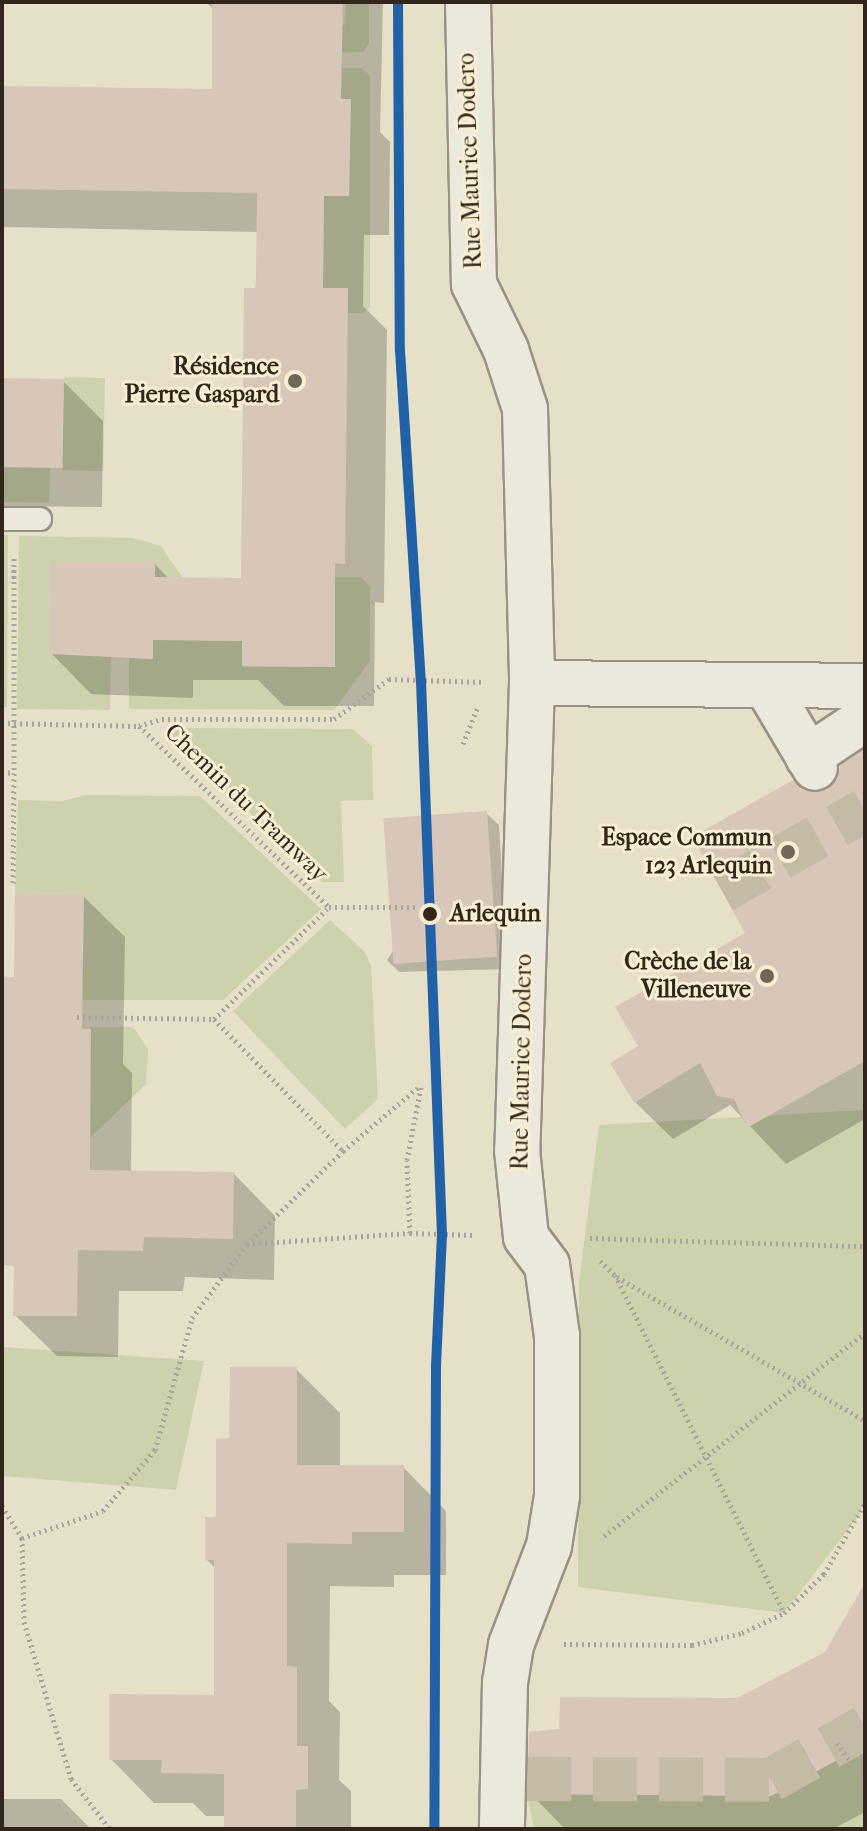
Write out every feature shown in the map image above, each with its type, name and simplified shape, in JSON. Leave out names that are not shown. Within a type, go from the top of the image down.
[{"type":"street","name":"Rue Maurice Dodero","points":[[468,2],[469,249],[474,284],[516,373],[525,409],[532,683],[517,1150],[526,1237],[547,1265],[557,1336],[557,1496],[549,1546],[511,1645],[505,1682],[502,1829]]},
{"type":"street","points":[[532,683],[865,686]]},
{"type":"street","points":[[766,685],[811,762],[865,719]]},
{"type":"lane","points":[[8,519],[40,519]]},
{"type":"path","points":[[8,519],[14,722],[13,886]]},
{"type":"path","points":[[139,726],[162,719],[334,719],[389,679],[532,683]]},
{"type":"path","points":[[463,744],[483,694],[482,682]]},
{"type":"path","name":"Chemin du Tramway","points":[[2,723],[139,726],[329,907],[417,907]]},
{"type":"path","points":[[2,772],[14,773]]},
{"type":"path","points":[[214,1019],[329,907]]},
{"type":"path","points":[[77,1017],[214,1019],[343,1151]]},
{"type":"path","points":[[22,1538],[103,1511],[155,1450],[192,1318],[247,1244],[343,1151],[421,1085],[407,1160],[410,1233]]},
{"type":"path","points":[[247,1244],[410,1233],[526,1237]]},
{"type":"path","points":[[586,1247],[576,1238],[865,1246]]},
{"type":"path","points":[[596,1257],[615,1275],[794,1384],[865,1421]]},
{"type":"path","points":[[615,1275],[784,1613]]},
{"type":"path","points":[[549,1546],[573,1561],[794,1384],[865,1333]]},
{"type":"path","points":[[511,1645],[692,1645],[742,1633],[784,1613],[824,1574],[865,1503]]},
{"type":"path","points":[[2,1506],[22,1538],[24,1622],[71,1779],[110,1829]]},
{"type":"path","points":[[837,1743],[865,1782]]},
{"type":"green space","points":[[346,2],[369,2],[369,44],[363,52],[308,53],[319,26],[345,25]]},
{"type":"green space","points":[[298,68],[362,68],[370,76],[370,307],[363,313],[348,313],[348,288],[323,288],[324,196],[349,195],[351,100],[286,98]]},
{"type":"green space","points":[[64,377],[105,378],[103,471],[62,470]]},
{"type":"green space","points":[[2,467],[50,468],[49,503],[2,502]]},
{"type":"green space","points":[[2,535],[8,535],[7,707],[2,707]]},
{"type":"green space","points":[[19,536],[133,538],[161,546],[182,577],[155,577],[155,562],[50,562],[49,654],[111,655],[110,710],[17,709]]},
{"type":"green space","points":[[335,577],[361,577],[370,587],[370,661],[334,710],[129,709],[129,658],[153,659],[153,640],[242,641],[242,667],[334,667]]},
{"type":"green space","points":[[171,728],[353,729],[372,746],[373,800],[341,801],[344,882],[322,882],[172,739]]},
{"type":"green space","points":[[87,795],[200,796],[321,909],[223,1000],[79,1000],[84,894],[15,893],[18,800],[62,801]]},
{"type":"green space","points":[[330,920],[365,952],[371,966],[378,1099],[345,1129],[233,1011]]},
{"type":"green space","points":[[90,1027],[133,1027],[148,1049],[146,1084],[90,1138]]},
{"type":"green space","points":[[865,1110],[865,1499],[859,1515],[784,1613],[578,1587],[579,1282],[599,1125]]},
{"type":"green space","points":[[2,1347],[204,1361],[176,1490],[2,1476]]},
{"type":"green space","points":[[865,1745],[865,1829],[534,1829],[527,1794],[771,1796]]},
{"type":"building","name":"Résidence Pierre Gaspard","points":[[212,2],[343,2],[341,99],[351,99],[349,196],[324,196],[323,288],[348,288],[345,564],[335,563],[335,667],[242,666],[242,641],[153,640],[153,659],[49,654],[50,562],[155,562],[155,577],[241,578],[244,288],[256,288],[257,193],[2,189],[2,86],[212,89]]},
{"type":"building","name":"Résidence Pierre Gaspard","points":[[2,378],[64,379],[62,468],[2,467]]},
{"type":"building","name":"Crèche de la Villeneuve","points":[[865,749],[865,1061],[747,1128],[734,1099],[717,1096],[700,1063],[634,1103],[610,1063],[638,1046],[615,1007],[745,933],[692,837],[793,780],[803,790],[827,790],[837,780],[840,766]]},
{"type":"building","points":[[487,811],[497,957],[393,964],[383,818]]},
{"type":"building","points":[[15,893],[84,894],[82,1029],[91,1029],[90,1170],[234,1172],[233,1239],[144,1237],[143,1251],[78,1250],[77,1316],[13,1316],[14,1266],[2,1265],[2,977],[14,977]]},
{"type":"building","points":[[230,1367],[297,1367],[297,1465],[404,1465],[404,1532],[352,1532],[352,1544],[287,1543],[287,1666],[297,1667],[297,1746],[308,1746],[308,1789],[296,1790],[296,1829],[224,1829],[224,1774],[161,1773],[162,1760],[109,1760],[109,1694],[214,1695],[214,1560],[205,1560],[205,1517],[216,1517],[216,1439],[229,1438]]},
{"type":"building","points":[[865,1583],[865,1745],[771,1796],[528,1794],[529,1732],[559,1729],[560,1697],[737,1698],[825,1652]]},
{"type":"tunnel","points":[[722,891],[865,810]]},
{"type":"tunnel","points":[[527,1779],[771,1780],[865,1727]]},
{"type":"transit line","points":[[398,2],[400,350],[421,681],[442,1234],[436,1366],[434,1829]]},
{"type":"place","name":"Résidence Pierre Gaspard","points":[[295,381]]},
{"type":"place","name":"Espace Commun 123 Arlequin","points":[[788,852]]},
{"type":"place","name":"Arlequin","points":[[430,914]]},
{"type":"place","name":"Crèche de la Villeneuve","points":[[767,976]]}]
